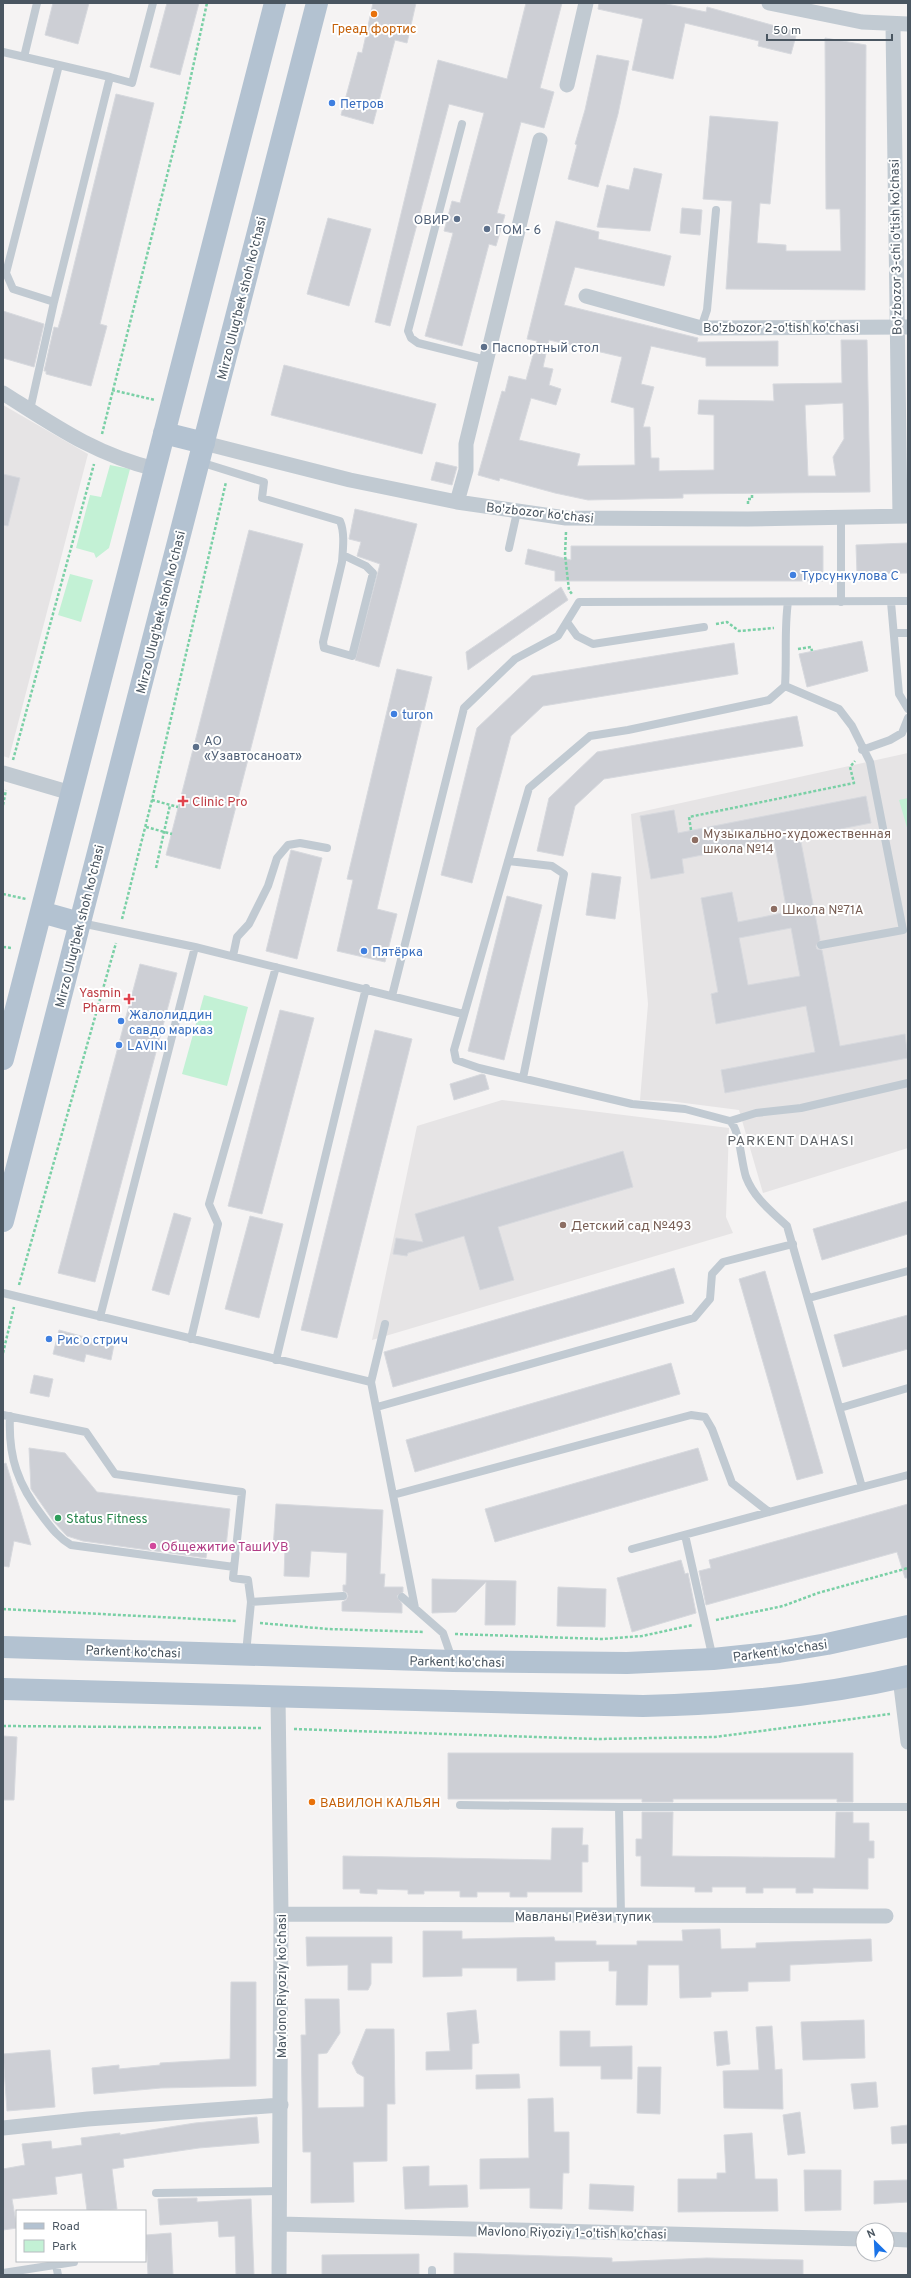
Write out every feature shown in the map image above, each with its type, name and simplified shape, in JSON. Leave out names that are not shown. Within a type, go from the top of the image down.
[{"type":"main road","points":[[3,1059],[33,909],[71,793],[275,3]]},
{"type":"main road","name":"Mirzo Ulug'bek shoh ko'chasi","points":[[3,1221],[317,3]]},
{"type":"main road","points":[[164,433],[201,452]]},
{"type":"main road","points":[[33,909],[80,922]]},
{"type":"main road","name":"Parkent ko'chasi","points":[[3,1647],[453,1661],[627,1663],[713,1659],[827,1644],[908,1626]]},
{"type":"main road","points":[[3,1689],[643,1706],[733,1702],[821,1692],[904,1677]]},
{"type":"street","points":[[567,86],[586,3]]},
{"type":"street","points":[[769,3],[850,20],[893,25],[908,24]]},
{"type":"street","name":"Bo'zbozor 3-chi o'tish ko'chasi","points":[[893,25],[902,327],[904,516]]},
{"type":"street","points":[[457,502],[466,470],[466,444],[540,140]]},
{"type":"street","name":"Bo'zbozor 2-o'tish ko'chasi","points":[[586,296],[701,328],[902,327]]},
{"type":"street","points":[[3,393],[98,450],[126,462],[155,469]]},
{"type":"street","name":"Bo'zbozor ko'chasi","points":[[201,452],[457,502],[566,518],[647,519],[904,516]]},
{"type":"street","points":[[6,774],[71,793]]},
{"type":"street","points":[[904,1677],[904,1712],[908,1742]]},
{"type":"street","name":"Mavlono Riyoziy ko'chasi","points":[[278,1697],[281,1914],[279,2275]]},
{"type":"street","name":"Мавланы Риёзи тупик","points":[[281,1914],[886,1916]]},
{"type":"street","points":[[3,2128],[88,2119],[280,2105]]},
{"type":"street","name":"Mavlono Riyoziy 1-o'tish ko'chasi","points":[[280,2224],[855,2239]]},
{"type":"street","points":[[895,2239],[908,2240]]},
{"type":"lane","points":[[24,57],[37,3]]},
{"type":"lane","points":[[3,52],[59,64],[132,83],[154,3]]},
{"type":"lane","points":[[54,302],[13,289],[6,273],[59,64]]},
{"type":"lane","points":[[30,410],[54,302],[110,77]]},
{"type":"lane","points":[[462,124],[408,330],[411,338],[418,343],[486,360]]},
{"type":"lane","points":[[701,328],[707,310],[716,210]]},
{"type":"lane","points":[[201,452],[229,470],[264,482],[262,498],[340,521],[343,528],[342,556],[323,642],[324,648],[352,656],[374,578],[373,573],[366,566],[342,556]]},
{"type":"lane","points":[[510,548],[517,512]]},
{"type":"lane","points":[[841,517],[841,602]]},
{"type":"lane","points":[[392,996],[464,708],[515,659],[558,636],[579,602],[908,601]]},
{"type":"lane","points":[[788,602],[784,627],[787,651],[785,686],[769,700],[628,730],[590,736],[529,788],[463,1014],[454,1050],[456,1060],[479,1068],[632,1104],[685,1109],[730,1120],[756,1113],[801,1108],[908,1083]]},
{"type":"lane","points":[[891,602],[899,694],[908,709]]},
{"type":"lane","points":[[567,622],[577,636],[593,644],[704,627]]},
{"type":"lane","points":[[894,633],[908,633]]},
{"type":"lane","points":[[785,686],[839,709],[852,726],[862,750],[870,762],[903,930],[821,945]]},
{"type":"lane","points":[[862,750],[890,740],[902,733],[908,718]]},
{"type":"lane","points":[[232,956],[237,937],[249,924],[268,886],[277,858],[288,845],[300,843],[327,848]]},
{"type":"lane","points":[[508,861],[552,866],[564,874],[523,1078]]},
{"type":"lane","points":[[80,922],[119,932],[195,947],[366,988],[463,1014]]},
{"type":"lane","points":[[100,1317],[195,947]]},
{"type":"lane","points":[[191,1339],[218,1224],[209,1204],[276,967]]},
{"type":"lane","points":[[276,1360],[366,988]]},
{"type":"lane","points":[[730,1120],[734,1128],[746,1177],[759,1201],[787,1226],[809,1298],[862,1487]]},
{"type":"lane","points":[[376,1406],[694,1318],[710,1299],[712,1274],[723,1262],[792,1244]]},
{"type":"lane","points":[[809,1298],[908,1271]]},
{"type":"lane","points":[[3,1293],[371,1382]]},
{"type":"lane","points":[[385,1324],[371,1382],[415,1608]]},
{"type":"lane","points":[[840,1408],[908,1388]]},
{"type":"lane","points":[[234,1567],[71,1545],[59,1537],[28,1498],[19,1480],[11,1453],[7,1415],[86,1432],[115,1474],[242,1492],[233,1578],[248,1580],[251,1602],[246,1655]]},
{"type":"lane","points":[[393,1496],[691,1415],[705,1417],[712,1429],[732,1483],[769,1512]]},
{"type":"lane","points":[[632,1549],[908,1475]]},
{"type":"lane","points":[[685,1535],[706,1622],[713,1659]]},
{"type":"lane","points":[[251,1602],[343,1596]]},
{"type":"lane","points":[[402,1597],[443,1633],[453,1661]]},
{"type":"lane","points":[[460,1805],[619,1807],[908,1807]]},
{"type":"lane","points":[[619,1807],[621,1916]]},
{"type":"lane","points":[[156,2193],[280,2191]]},
{"type":"lane","points":[[3,2273],[74,2262]]},
{"type":"lane","points":[[56,2265],[58,2275]]},
{"type":"path","points":[[3,805],[6,774],[98,450],[184,108],[207,3]]},
{"type":"path","points":[[112,390],[158,401]]},
{"type":"path","points":[[3,1353],[16,1297],[119,932],[146,827],[229,470]]},
{"type":"path","points":[[748,499],[752,499],[752,494]]},
{"type":"path","points":[[566,518],[565,555],[569,590],[579,602]]},
{"type":"path","points":[[704,627],[727,622],[740,631],[784,627]]},
{"type":"path","points":[[787,651],[812,647],[812,651]]},
{"type":"path","points":[[691,830],[689,816],[854,782],[850,767],[862,750]]},
{"type":"path","points":[[152,800],[178,807]]},
{"type":"path","points":[[156,868],[170,805]]},
{"type":"path","points":[[146,827],[172,834]]},
{"type":"path","points":[[3,894],[27,899],[33,909]]},
{"type":"path","points":[[3,947],[12,948],[14,941]]},
{"type":"path","points":[[3,1609],[249,1622],[328,1629],[603,1639],[642,1636],[783,1606],[818,1593],[908,1568]]},
{"type":"path","points":[[3,1726],[278,1729],[598,1739],[715,1737],[904,1712]]},
{"type":"shaded area","points":[[3,405],[88,454],[9,758],[3,756]]},
{"type":"shaded area","name":"Школа №71А","points":[[908,753],[908,1148],[763,1193],[739,1110],[669,1101],[640,1100],[648,1004],[631,814]]},
{"type":"shaded area","name":"Детский сад №493","points":[[502,1100],[729,1128],[726,1217],[733,1233],[372,1340],[417,1126]]},
{"type":"green space","points":[[110,465],[130,469],[109,548],[96,558],[94,553],[76,548],[90,495],[101,497]]},
{"type":"green space","points":[[70,574],[93,580],[81,622],[58,615]]},
{"type":"green space","points":[[908,798],[908,831],[899,800]]},
{"type":"green space","points":[[204,995],[248,1007],[227,1086],[182,1074]]},
{"type":"building","points":[[53,3],[89,3],[78,44],[45,35]]},
{"type":"building","points":[[167,3],[199,3],[180,75],[150,67]]},
{"type":"building","points":[[373,3],[416,3],[407,43],[395,40],[373,124],[341,115],[358,52],[362,53]]},
{"type":"building","points":[[526,3],[562,3],[540,88],[554,92],[544,128],[521,122],[497,213],[505,215],[496,246],[489,244],[462,346],[425,336],[453,233],[444,231],[452,201],[460,203],[484,113],[449,104],[390,326],[375,322],[438,60],[507,79]]},
{"type":"building","points":[[599,3],[662,3],[706,12],[707,7],[797,32],[791,54],[758,46],[759,41],[685,23],[673,79],[632,70],[643,19],[598,9]]},
{"type":"building","points":[[825,38],[866,45],[865,290],[726,289],[732,201],[703,199],[710,116],[778,122],[770,204],[760,203],[757,243],[786,245],[786,251],[841,251],[840,209],[826,209]]},
{"type":"building","points":[[597,55],[629,61],[618,114],[598,187],[568,179]]},
{"type":"building","points":[[116,94],[154,103],[100,324],[107,326],[91,386],[46,374],[46,371],[44,371],[54,327],[58,328],[62,314]]},
{"type":"building","points":[[634,168],[662,174],[650,231],[597,227],[607,185],[629,190]]},
{"type":"building","points":[[682,208],[702,210],[700,235],[680,233]]},
{"type":"building","points":[[328,218],[371,229],[349,306],[307,294]]},
{"type":"building","points":[[556,221],[599,232],[598,239],[671,256],[664,286],[575,267],[564,305],[698,338],[697,342],[778,341],[778,366],[706,366],[706,358],[651,346],[641,384],[654,387],[643,427],[650,427],[651,458],[659,458],[659,471],[714,470],[714,415],[698,414],[699,400],[774,401],[773,384],[842,383],[841,340],[867,340],[870,492],[683,494],[683,498],[588,500],[555,493],[500,478],[499,481],[478,475],[502,391],[505,392],[509,376],[526,380],[537,341],[527,339]],"holes":[[[549,340],[622,357],[611,402],[634,408],[635,465],[577,466],[580,454],[519,440],[531,398],[556,405],[561,389],[549,385],[553,369],[543,367]],[[843,403],[844,439],[833,457],[836,476],[808,476],[805,405]]]},
{"type":"building","points":[[3,311],[44,324],[34,367],[3,358]]},
{"type":"building","points":[[284,365],[436,404],[422,454],[271,415]]},
{"type":"building","points":[[436,462],[457,467],[452,485],[431,480]]},
{"type":"building","points":[[3,474],[20,478],[8,526],[3,525]]},
{"type":"building","points":[[355,509],[417,524],[379,667],[355,660],[380,564],[357,556],[361,542],[349,539]]},
{"type":"building","points":[[249,530],[303,544],[220,869],[166,855]]},
{"type":"building","points":[[908,543],[908,573],[857,574],[856,545]]},
{"type":"building","points":[[571,546],[823,546],[823,581],[555,581],[555,571],[525,564],[528,549],[571,560]]},
{"type":"building","points":[[561,587],[568,600],[468,670],[466,652]]},
{"type":"building","points":[[862,641],[868,671],[807,687],[799,654]]},
{"type":"building","points":[[734,643],[738,674],[543,706],[511,736],[472,883],[441,875],[477,728],[532,676]]},
{"type":"building","points":[[397,669],[432,677],[377,909],[397,914],[385,962],[337,951],[353,880],[347,879]]},
{"type":"building","points":[[797,716],[803,746],[604,779],[575,806],[563,856],[537,851],[549,798],[597,752]]},
{"type":"building","points":[[866,796],[871,823],[800,837],[820,940],[816,946],[817,949],[822,950],[840,1046],[905,1034],[908,1058],[725,1093],[721,1070],[815,1052],[806,1006],[716,1024],[711,994],[718,992],[701,898],[732,892],[738,922],[787,912],[774,841],[682,859],[684,873],[651,879],[640,816],[674,810],[678,833]],"holes":[[[791,928],[800,976],[748,985],[739,938]]]},
{"type":"building","points":[[291,850],[322,858],[297,959],[266,951]]},
{"type":"building","points":[[592,873],[621,877],[615,919],[586,915]]},
{"type":"building","points":[[507,896],[542,905],[504,1060],[468,1051]]},
{"type":"building","points":[[140,964],[177,973],[95,1282],[58,1273]]},
{"type":"building","points":[[280,1010],[314,1018],[262,1214],[228,1206]]},
{"type":"building","points":[[375,1030],[412,1039],[337,1338],[301,1330]]},
{"type":"building","points":[[482,1074],[485,1075],[489,1089],[454,1100],[450,1084]]},
{"type":"building","points":[[623,1151],[633,1187],[498,1227],[514,1280],[480,1290],[464,1236],[408,1253],[407,1256],[393,1254],[396,1238],[423,1242],[415,1214]]},
{"type":"building","points":[[908,1201],[908,1234],[822,1260],[813,1229]]},
{"type":"building","points":[[174,1213],[191,1218],[169,1295],[152,1290]]},
{"type":"building","points":[[250,1216],[283,1224],[259,1318],[225,1309]]},
{"type":"building","points":[[674,1268],[684,1303],[393,1387],[384,1352]]},
{"type":"building","points":[[765,1271],[823,1473],[797,1480],[739,1279]]},
{"type":"building","points":[[908,1315],[908,1349],[843,1367],[834,1335]]},
{"type":"building","points":[[59,1330],[114,1345],[111,1360],[86,1354],[84,1362],[53,1354]]},
{"type":"building","points":[[671,1363],[680,1394],[415,1472],[406,1440]]},
{"type":"building","points":[[34,1375],[53,1379],[49,1397],[30,1393]]},
{"type":"building","points":[[29,1448],[65,1453],[97,1492],[230,1509],[226,1547],[208,1544],[206,1558],[83,1541],[67,1536],[54,1522],[31,1489]]},
{"type":"building","points":[[698,1448],[708,1480],[495,1542],[485,1509]]},
{"type":"building","points":[[6,1463],[31,1545],[14,1541],[9,1567],[3,1566],[3,1464]]},
{"type":"building","points":[[276,1504],[383,1510],[380,1574],[385,1574],[384,1587],[403,1587],[403,1592],[397,1596],[402,1604],[402,1613],[342,1611],[342,1602],[346,1600],[348,1596],[347,1593],[343,1591],[343,1585],[346,1585],[347,1553],[311,1551],[309,1577],[284,1576],[285,1549],[273,1549]]},
{"type":"building","points":[[908,1504],[908,1578],[905,1578],[897,1552],[706,1605],[699,1571],[711,1568],[709,1560]]},
{"type":"building","points":[[681,1560],[685,1574],[688,1573],[696,1613],[632,1632],[617,1578]]},
{"type":"building","points":[[432,1579],[516,1581],[515,1625],[485,1625],[486,1582],[456,1612],[432,1613]]},
{"type":"building","points":[[558,1587],[606,1589],[605,1627],[557,1626]]},
{"type":"building","points":[[3,1736],[17,1737],[14,1800],[3,1800]]},
{"type":"building","points":[[448,1753],[853,1753],[853,1802],[837,1802],[837,1799],[673,1799],[673,1802],[642,1802],[642,1799],[448,1799]]},
{"type":"building","points":[[642,1812],[673,1812],[672,1856],[835,1858],[836,1812],[853,1812],[853,1823],[869,1823],[869,1841],[874,1841],[874,1858],[868,1858],[868,1889],[813,1888],[813,1893],[796,1893],[796,1888],[763,1888],[763,1893],[746,1893],[746,1887],[712,1887],[712,1892],[695,1892],[695,1887],[641,1886],[641,1856],[636,1856],[636,1839],[642,1839]]},
{"type":"building","points":[[552,1828],[583,1828],[582,1845],[588,1845],[588,1862],[582,1862],[582,1892],[527,1892],[527,1897],[510,1897],[510,1892],[477,1892],[477,1897],[460,1897],[460,1891],[424,1891],[424,1894],[408,1894],[408,1890],[377,1889],[377,1894],[360,1893],[360,1889],[343,1889],[343,1856],[551,1860]]},
{"type":"building","points":[[720,1929],[721,1949],[756,1948],[756,1943],[871,1939],[872,1961],[790,1965],[790,1981],[748,1982],[748,1991],[711,1992],[711,1997],[680,1998],[679,1965],[648,1965],[647,2005],[616,2005],[617,1971],[609,1971],[609,1961],[555,1962],[555,1980],[517,1981],[517,1968],[462,1968],[462,1976],[423,1977],[423,1931],[462,1931],[462,1939],[554,1937],[555,1941],[596,1941],[596,1945],[637,1945],[637,1941],[683,1941],[682,1930]]},
{"type":"building","points":[[306,1937],[392,1937],[392,1963],[371,1963],[371,1984],[368,1990],[348,1990],[348,1965],[307,1966]]},
{"type":"building","points":[[231,1982],[256,1982],[256,2086],[161,2088],[94,2094],[92,2068],[119,2065],[119,2069],[160,2065],[160,2063],[230,2059]]},
{"type":"building","points":[[305,1999],[339,1999],[340,2033],[327,2053],[318,2054],[318,2108],[364,2107],[364,2077],[357,2073],[352,2063],[366,2029],[394,2029],[395,2104],[387,2104],[387,2161],[353,2162],[354,2202],[311,2203],[311,2152],[303,2152],[301,2035],[306,2035]]},
{"type":"building","points":[[476,2010],[479,2043],[472,2044],[472,2069],[426,2070],[426,2052],[450,2051],[447,2013]]},
{"type":"building","points":[[864,2020],[865,2058],[803,2060],[801,2022]]},
{"type":"building","points":[[772,2026],[775,2070],[782,2069],[783,2109],[724,2108],[723,2071],[759,2070],[756,2027]]},
{"type":"building","points":[[560,2031],[590,2031],[590,2047],[632,2046],[632,2079],[601,2079],[601,2066],[560,2066]]},
{"type":"building","points":[[727,2031],[730,2064],[717,2066],[714,2032]]},
{"type":"building","points":[[50,2050],[55,2107],[7,2111],[3,2054]]},
{"type":"building","points":[[638,2067],[661,2067],[660,2114],[637,2113]]},
{"type":"building","points":[[519,2074],[520,2088],[476,2089],[476,2075]]},
{"type":"building","points":[[876,2082],[878,2107],[854,2109],[851,2084]]},
{"type":"building","points":[[553,2098],[554,2132],[569,2132],[569,2173],[563,2173],[562,2209],[530,2208],[530,2188],[480,2189],[480,2159],[529,2158],[528,2099]]},
{"type":"building","points":[[800,2112],[805,2153],[788,2155],[783,2115]]},
{"type":"building","points":[[257,2117],[259,2143],[199,2148],[123,2159],[124,2167],[112,2169],[117,2209],[87,2210],[82,2173],[55,2177],[57,2194],[12,2199],[16,2228],[3,2230],[3,2169],[25,2165],[22,2144],[51,2141],[52,2149],[82,2145],[81,2138],[120,2133],[120,2135],[195,2123]]},
{"type":"building","points":[[908,2125],[908,2143],[892,2144],[891,2127]]},
{"type":"building","points":[[752,2133],[755,2179],[777,2179],[778,2211],[678,2212],[678,2179],[717,2179],[717,2173],[726,2173],[724,2135]]},
{"type":"building","points":[[429,2166],[429,2186],[467,2185],[468,2207],[405,2209],[403,2167]]},
{"type":"building","points":[[804,2170],[841,2170],[841,2210],[805,2211]]},
{"type":"building","points":[[908,2180],[908,2202],[874,2204],[874,2181]]},
{"type":"building","points":[[590,2184],[634,2186],[633,2211],[589,2209]]},
{"type":"building","points":[[197,2198],[197,2202],[251,2199],[254,2275],[236,2275],[235,2236],[219,2237],[218,2221],[160,2225],[158,2199]]},
{"type":"building","points":[[171,2233],[173,2275],[148,2275],[146,2235]]},
{"type":"building","points":[[454,2253],[612,2258],[612,2262],[707,2258],[803,2260],[803,2275],[454,2275]]},
{"type":"building","points":[[419,2254],[419,2275],[322,2275],[322,2255]]},
{"type":"place","name":"Греад фортис","points":[[374,14]]},
{"type":"place","name":"Петров","points":[[332,103]]},
{"type":"place","name":"ОВИР","points":[[457,219]]},
{"type":"place","name":"ГОМ - 6","points":[[487,229]]},
{"type":"place","name":"Паспортный стол","points":[[484,347]]},
{"type":"place","name":"Турсункулова С","points":[[793,575]]},
{"type":"place","name":"turon","points":[[394,714]]},
{"type":"place","name":"АО «Узавтосаноат»","points":[[196,747]]},
{"type":"place","name":"Clinic Pro","points":[[183,801]]},
{"type":"place","name":"Музыкально-художественная школа №14","points":[[695,840]]},
{"type":"place","name":"Школа №71А","points":[[774,909]]},
{"type":"place","name":"Пятёрка","points":[[364,951]]},
{"type":"place","name":"Yasmin Pharm","points":[[129,999]]},
{"type":"place","name":"Жалолиддин савдо марказ","points":[[121,1021]]},
{"type":"place","name":"LAVINI","points":[[119,1045]]},
{"type":"place","name":"Детский сад №493","points":[[563,1225]]},
{"type":"place","name":"Рис о стрич","points":[[49,1339]]},
{"type":"place","name":"Status Fitness","points":[[58,1518]]},
{"type":"place","name":"Общежитие ТашИУВ","points":[[153,1546]]},
{"type":"place","name":"ВАВИЛОН КАЛЬЯН","points":[[312,1802]]},
{"type":"district","name":"PARKENT DAHASI","points":[[791,1140]]}]
